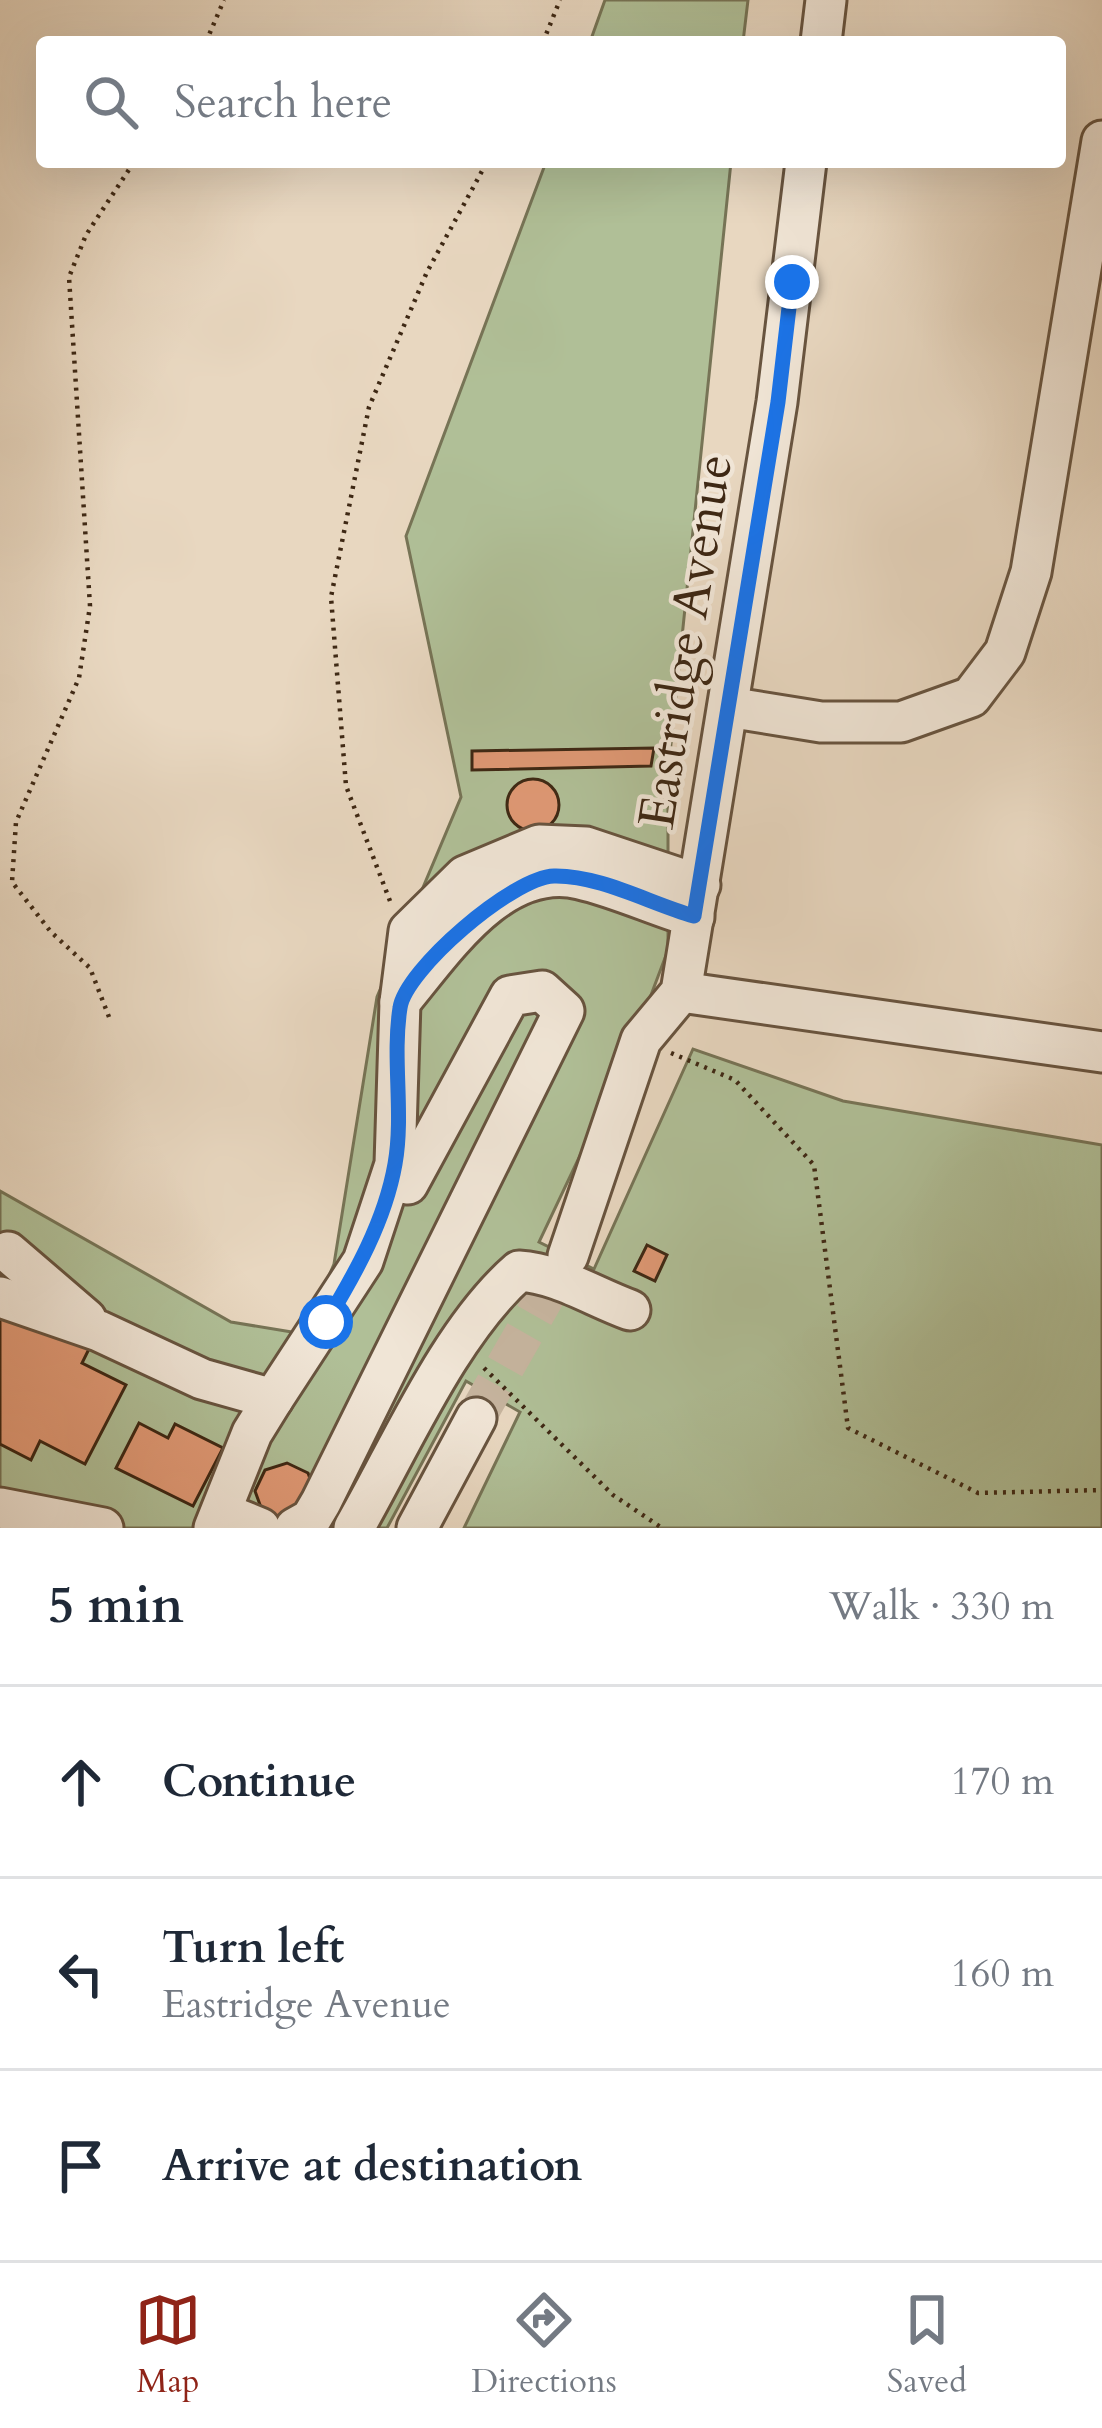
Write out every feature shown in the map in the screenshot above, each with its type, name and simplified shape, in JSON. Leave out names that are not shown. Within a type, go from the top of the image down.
[{"type":"street","points":[[821,36],[826,0]]},
{"type":"street","points":[[728,707],[821,722],[901,722],[970,697],[1005,652],[1031,572],[1102,141]]},
{"type":"street","name":"Eastridge Avenue","points":[[681,992],[778,402],[805,168]]},
{"type":"street","points":[[450,1243],[401,1174],[400,1002],[409,932],[465,877],[539,845],[586,847],[697,900]]},
{"type":"street","points":[[400,1002],[471,918],[514,888],[550,876],[697,900]]},
{"type":"street","points":[[260,1528],[218,1521],[252,1433],[363,1261],[401,1174],[510,996],[542,991],[564,1011],[332,1469],[321,1502],[311,1519],[295,1528]]},
{"type":"street","points":[[568,1256],[641,1040],[681,992],[1102,1052]]},
{"type":"street","points":[[8,1252],[99,1330]]},
{"type":"street","points":[[354,1528],[460,1345],[501,1287],[519,1271],[544,1273],[577,1292],[630,1310]]},
{"type":"street","points":[[0,1297],[99,1330],[202,1379],[273,1399]]},
{"type":"street","points":[[417,1528],[476,1418]]},
{"type":"street","points":[[0,1508],[103,1528]]},
{"type":"path","points":[[209,36],[224,0]]},
{"type":"path","points":[[545,36],[560,0]]},
{"type":"path","points":[[110,1017],[90,968],[51,932],[12,882],[16,822],[80,678],[90,606],[69,277],[86,235],[130,168]]},
{"type":"path","points":[[409,932],[380,885],[346,786],[331,597],[369,407],[428,272],[484,168]]},
{"type":"path","points":[[641,1040],[735,1081],[814,1165],[848,1428],[977,1493],[1102,1490]]},
{"type":"path","points":[[460,1345],[613,1495],[662,1528]]},
{"type":"green space","points":[[605,0],[748,0],[744,36],[592,36]]},
{"type":"green space","points":[[544,168],[730,168],[668,773],[668,950],[631,1048],[539,1242],[594,1269],[693,1049],[843,1101],[1102,1145],[1102,1528],[464,1528],[520,1412],[466,1381],[387,1528],[0,1528],[0,1191],[231,1322],[304,1334],[334,1264],[377,997],[461,797],[406,536]]},
{"type":"building","points":[[654,748],[651,766],[472,770],[472,751]]},
{"type":"building","points":[[533,779],[551,787],[559,805],[551,823],[533,831],[515,823],[507,805],[515,787]]},
{"type":"building","points":[[647,1245],[667,1255],[655,1281],[634,1271]]},
{"type":"building","points":[[0,1309],[89,1349],[82,1363],[126,1385],[85,1464],[40,1441],[31,1460],[0,1444]]},
{"type":"building","points":[[139,1423],[168,1438],[175,1424],[223,1448],[193,1506],[116,1468]]},
{"type":"building","points":[[287,1463],[308,1473],[316,1495],[284,1523],[263,1513],[255,1491],[265,1470]]},
{"type":"tunnel","points":[[476,1418],[568,1256]]},
{"type":"route","points":[[326,1322],[363,1261],[395,1164],[400,1002],[471,918],[514,888],[550,876],[579,878],[694,916],[778,402],[792,282]]}]
